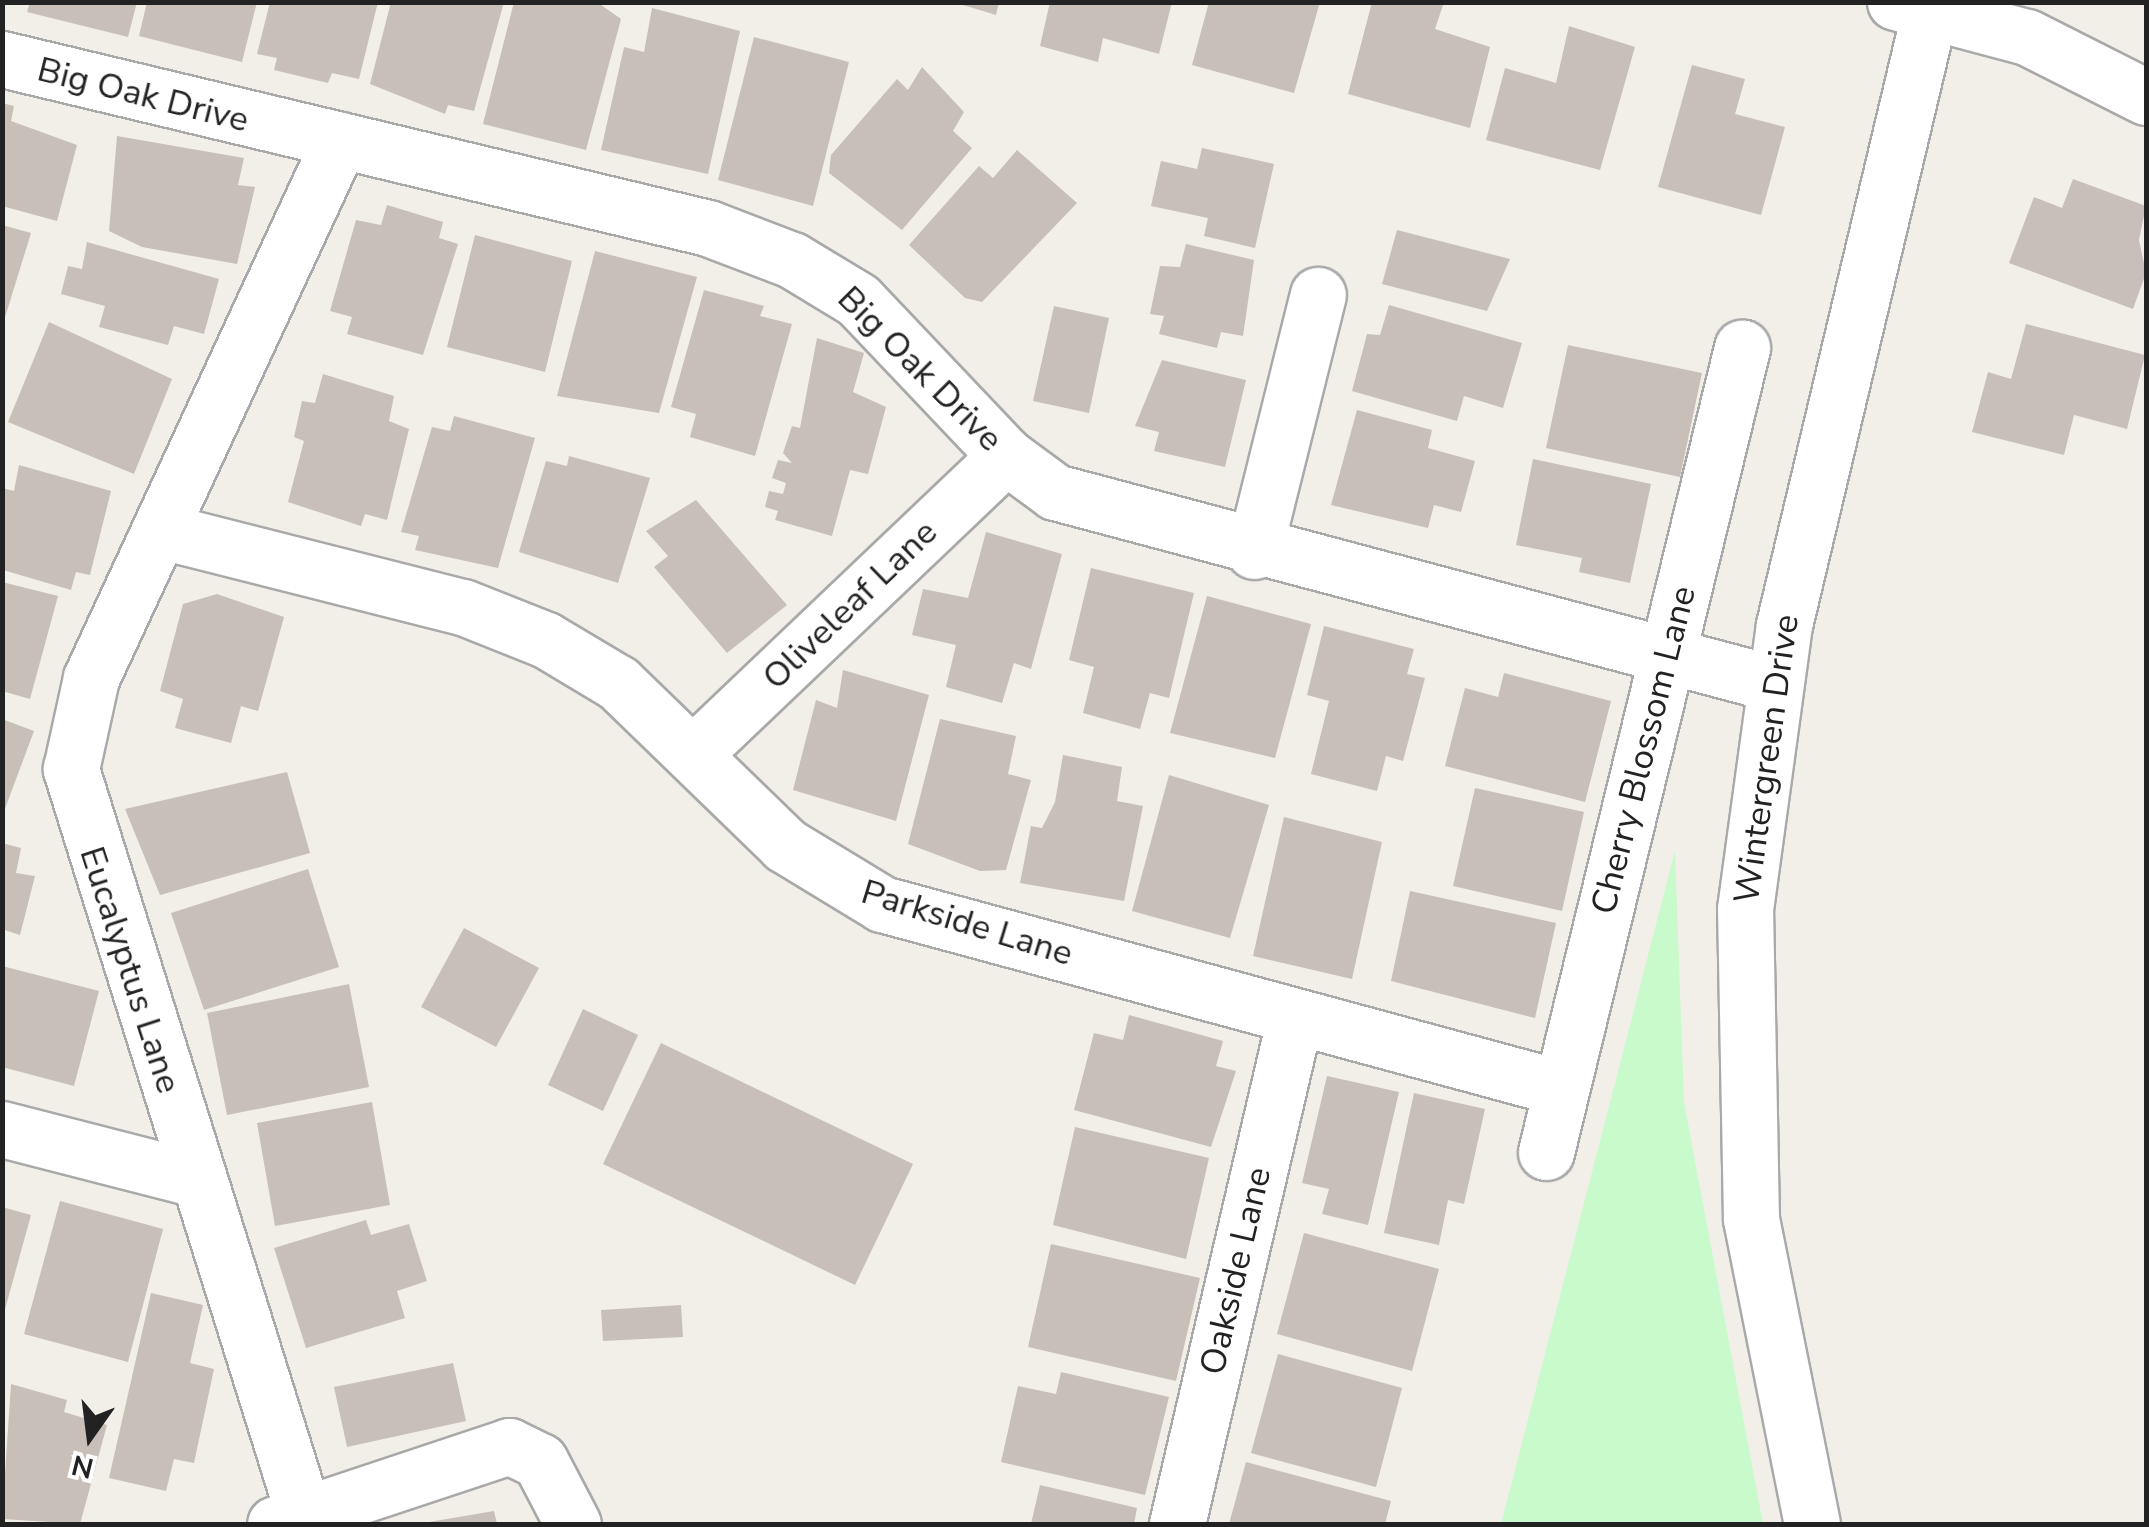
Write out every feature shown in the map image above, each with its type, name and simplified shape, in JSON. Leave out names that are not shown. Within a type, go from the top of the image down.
[{"type":"street","points":[[1919,5],[2027,36],[2146,97]]},
{"type":"street","name":"Wintergreen Drive","points":[[1812,1524],[1759,1284],[1745,1146],[1745,909],[1772,683],[1919,5]]},
{"type":"street","name":"Big Oak Drive","points":[[2,59],[678,220],[792,260],[858,300],[1006,456],[1055,492],[1254,551],[1772,683]]},
{"type":"street","name":"Eucalyptus Lane","points":[[340,140],[91,678],[71,769],[197,1180],[290,1520],[510,1446],[540,1462],[572,1524]]},
{"type":"street","points":[[1254,551],[1318,294]]},
{"type":"street","name":"Cherry Blossom Lane","points":[[1546,1152],[1742,348]]},
{"type":"street","name":"Oliveleaf Lane","points":[[694,753],[1006,456]]},
{"type":"street","name":"Parkside Lane","points":[[162,531],[504,621],[618,683],[785,845],[882,904],[1561,1088]]},
{"type":"street","name":"Oakside Lane","points":[[1177,1524],[1295,1017]]},
{"type":"street","points":[[2,1129],[197,1180]]},
{"type":"green space","points":[[1675,851],[1684,1102],[1763,1524],[1501,1524]]},
{"type":"building","points":[[30,2],[137,2],[128,37],[27,12]]},
{"type":"building","points":[[147,2],[257,2],[242,62],[139,36]]},
{"type":"building","points":[[270,2],[378,2],[359,79],[332,73],[328,83],[274,70],[277,58],[257,54]]},
{"type":"building","points":[[391,2],[504,2],[474,111],[448,105],[445,114],[370,84]]},
{"type":"building","points":[[514,2],[597,2],[621,19],[586,150],[483,124]]},
{"type":"building","points":[[953,2],[999,2],[996,15]]},
{"type":"building","points":[[1050,2],[1172,2],[1159,54],[1103,38],[1098,62],[1040,46]]},
{"type":"building","points":[[1209,2],[1320,2],[1294,93],[1192,65]]},
{"type":"building","points":[[1372,2],[1444,2],[1435,29],[1490,47],[1470,128],[1348,94]]},
{"type":"building","points":[[652,8],[740,31],[708,174],[601,150],[624,47],[644,52]]},
{"type":"building","points":[[1569,26],[1635,47],[1600,170],[1486,140],[1505,68],[1556,83]]},
{"type":"building","points":[[754,37],[849,62],[813,206],[718,180]]},
{"type":"building","points":[[1692,65],[1745,79],[1735,114],[1785,127],[1761,215],[1658,187]]},
{"type":"building","points":[[922,67],[964,112],[953,131],[972,148],[902,230],[829,173],[831,155],[897,79],[908,90]]},
{"type":"building","points":[[2,103],[14,106],[11,121],[77,145],[57,221],[2,206]]},
{"type":"building","points":[[117,136],[244,158],[238,185],[255,187],[237,264],[142,247],[109,231]]},
{"type":"building","points":[[1202,148],[1274,164],[1255,248],[1204,236],[1208,218],[1151,206],[1161,161],[1197,169]]},
{"type":"building","points":[[1017,150],[1077,203],[982,302],[965,298],[909,245],[979,166],[993,178]]},
{"type":"building","points":[[2073,179],[2146,206],[2139,240],[2146,273],[2133,309],[2009,263],[2034,197],[2062,208]]},
{"type":"building","points":[[387,205],[443,222],[439,238],[458,244],[423,355],[347,334],[352,317],[330,311],[356,220],[381,225]]},
{"type":"building","points":[[2,225],[31,233],[3,324],[2,324]]},
{"type":"building","points":[[1397,230],[1510,259],[1487,311],[1382,284]]},
{"type":"building","points":[[475,235],[572,261],[545,372],[447,347]]},
{"type":"building","points":[[87,242],[219,279],[204,334],[174,326],[168,345],[99,327],[105,306],[61,294],[68,266],[82,269]]},
{"type":"building","points":[[1186,244],[1254,260],[1243,336],[1221,332],[1217,348],[1159,334],[1164,316],[1150,314],[1160,266],[1180,267]]},
{"type":"building","points":[[595,251],[697,277],[659,413],[557,396]]},
{"type":"building","points":[[704,290],[764,306],[760,316],[792,324],[755,456],[690,437],[696,414],[671,407]]},
{"type":"building","points":[[1389,305],[1522,343],[1503,408],[1464,396],[1457,421],[1352,391],[1367,334],[1380,335]]},
{"type":"building","points":[[1054,306],[1109,318],[1089,413],[1033,401]]},
{"type":"building","points":[[49,322],[172,379],[134,474],[8,422]]},
{"type":"building","points":[[2026,324],[2145,355],[2127,429],[2074,415],[2064,455],[1972,432],[1988,372],[2011,379]]},
{"type":"building","points":[[817,338],[864,353],[853,392],[886,407],[868,474],[850,470],[832,536],[775,520],[778,511],[765,507],[769,491],[783,494],[786,483],[772,478],[778,460],[792,463],[783,453],[792,426],[800,428]]},
{"type":"building","points":[[1568,345],[1702,373],[1680,477],[1546,448]]},
{"type":"building","points":[[1162,360],[1246,380],[1225,467],[1154,451],[1159,432],[1135,426]]},
{"type":"building","points":[[323,374],[394,396],[389,421],[409,429],[387,520],[365,514],[361,526],[288,502],[304,441],[294,437],[302,401],[315,403]]},
{"type":"building","points":[[1357,410],[1432,430],[1428,448],[1475,461],[1461,512],[1434,505],[1428,528],[1331,505]]},
{"type":"building","points":[[454,416],[535,438],[498,568],[415,550],[419,536],[401,532],[432,427],[450,431]]},
{"type":"building","points":[[569,456],[650,478],[618,583],[519,552],[546,461],[567,466]]},
{"type":"building","points":[[1533,459],[1651,484],[1630,583],[1579,572],[1582,558],[1516,545]]},
{"type":"building","points":[[19,465],[111,491],[90,575],[76,572],[71,590],[3,570],[2,488],[14,491]]},
{"type":"building","points":[[696,500],[787,605],[727,653],[654,567],[668,556],[646,531]]},
{"type":"building","points":[[986,532],[1062,554],[1031,669],[1014,663],[1002,703],[946,687],[956,645],[912,635],[923,589],[968,598]]},
{"type":"building","points":[[1091,568],[1194,593],[1169,698],[1150,693],[1140,729],[1083,713],[1094,667],[1069,660]]},
{"type":"building","points":[[2,582],[58,596],[30,699],[2,691]]},
{"type":"building","points":[[217,594],[284,617],[258,711],[241,706],[231,743],[175,728],[183,699],[160,691],[183,604]]},
{"type":"building","points":[[1207,596],[1311,624],[1275,758],[1170,733]]},
{"type":"building","points":[[1324,626],[1414,649],[1407,674],[1425,678],[1403,761],[1386,756],[1377,791],[1311,774],[1329,701],[1307,695]]},
{"type":"building","points":[[843,670],[929,695],[896,821],[793,790],[816,700],[837,708]]},
{"type":"building","points":[[1504,673],[1611,701],[1585,802],[1445,766],[1465,688],[1498,697]]},
{"type":"building","points":[[2,719],[34,731],[3,814],[2,814]]},
{"type":"building","points":[[940,719],[1016,736],[1008,774],[1031,780],[1006,870],[980,871],[908,844]]},
{"type":"building","points":[[1063,755],[1122,767],[1117,801],[1143,806],[1124,901],[1020,883],[1031,826],[1042,828],[1055,802]]},
{"type":"building","points":[[287,772],[310,853],[160,895],[125,809]]},
{"type":"building","points":[[1169,775],[1269,805],[1230,938],[1132,911]]},
{"type":"building","points":[[1475,788],[1584,812],[1562,911],[1453,886]]},
{"type":"building","points":[[1284,817],[1382,842],[1352,979],[1253,956]]},
{"type":"building","points":[[2,843],[21,848],[16,873],[35,876],[20,935],[2,929]]},
{"type":"building","points":[[308,869],[339,967],[204,1010],[171,913]]},
{"type":"building","points":[[1410,891],[1556,923],[1535,1018],[1391,981]]},
{"type":"building","points":[[464,928],[539,968],[496,1047],[421,1007]]},
{"type":"building","points":[[2,966],[99,991],[74,1086],[2,1067]]},
{"type":"building","points":[[349,984],[369,1087],[227,1115],[207,1013]]},
{"type":"building","points":[[583,1009],[638,1035],[603,1111],[548,1085]]},
{"type":"building","points":[[1129,1015],[1223,1041],[1216,1066],[1236,1071],[1211,1147],[1074,1110],[1094,1033],[1123,1040]]},
{"type":"building","points":[[661,1043],[913,1164],[855,1285],[603,1164]]},
{"type":"building","points":[[1327,1076],[1399,1092],[1368,1225],[1322,1214],[1329,1189],[1302,1183]]},
{"type":"building","points":[[1414,1093],[1485,1109],[1464,1204],[1448,1200],[1439,1245],[1384,1233]]},
{"type":"building","points":[[372,1102],[390,1205],[275,1226],[257,1123]]},
{"type":"building","points":[[1075,1127],[1209,1158],[1186,1259],[1053,1225]]},
{"type":"building","points":[[60,1201],[163,1229],[128,1362],[24,1334]]},
{"type":"building","points":[[2,1207],[31,1215],[4,1313],[2,1313]]},
{"type":"building","points":[[366,1220],[371,1235],[409,1224],[427,1281],[397,1291],[405,1318],[306,1348],[274,1248]]},
{"type":"building","points":[[1304,1233],[1439,1269],[1412,1371],[1277,1334]]},
{"type":"building","points":[[1051,1244],[1200,1278],[1176,1381],[1028,1347]]},
{"type":"building","points":[[151,1293],[203,1305],[190,1363],[214,1369],[194,1463],[174,1459],[166,1491],[109,1478]]},
{"type":"building","points":[[681,1305],[683,1337],[603,1341],[601,1310]]},
{"type":"building","points":[[1278,1354],[1402,1388],[1376,1487],[1251,1453]]},
{"type":"building","points":[[453,1363],[466,1421],[347,1447],[334,1387]]},
{"type":"building","points":[[1061,1372],[1169,1397],[1145,1495],[1001,1462],[1018,1386],[1056,1394]]},
{"type":"building","points":[[11,1384],[67,1400],[64,1412],[107,1425],[80,1524],[2,1519]]},
{"type":"building","points":[[1246,1462],[1391,1501],[1385,1524],[1229,1524]]},
{"type":"building","points":[[1040,1485],[1137,1508],[1134,1524],[1031,1524]]},
{"type":"building","points":[[494,1511],[497,1524],[429,1524],[429,1522]]}]
